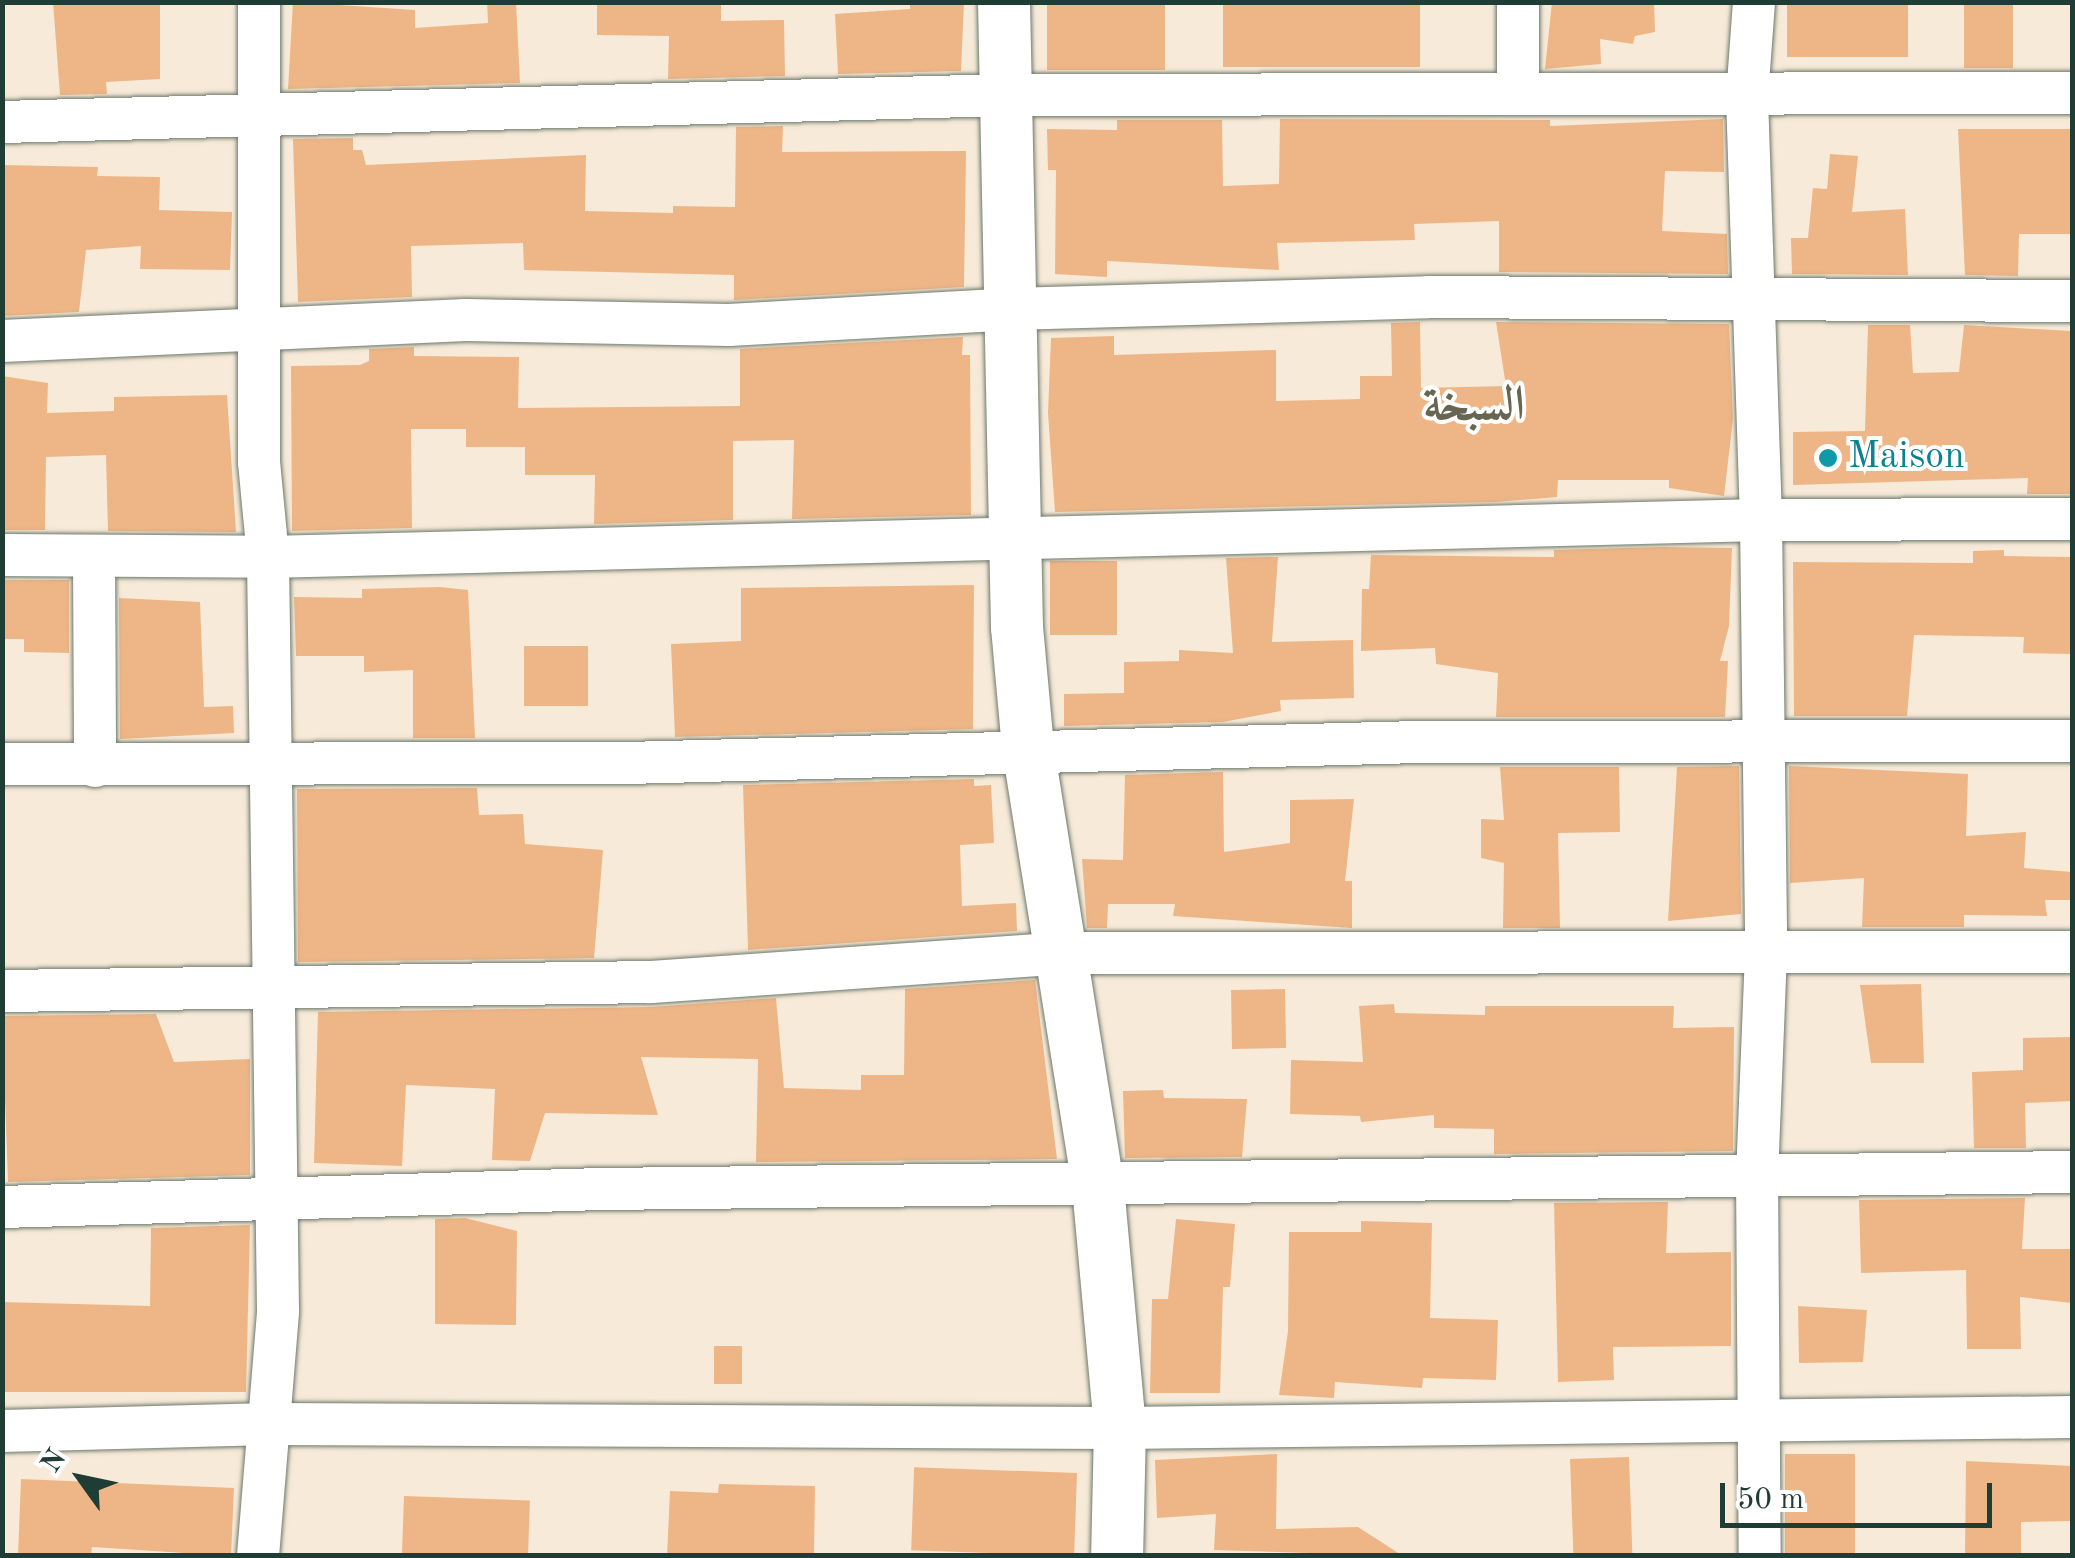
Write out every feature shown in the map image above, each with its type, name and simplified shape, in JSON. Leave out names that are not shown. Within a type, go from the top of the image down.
[{"type":"street","points":[[258,1556],[270,1424],[276,1199],[272,760],[259,334],[259,2]]},
{"type":"street","points":[[1004,2],[1015,536],[1028,748],[1098,1186],[1120,1428],[1117,1556]]},
{"type":"street","points":[[1518,2],[1518,93]]},
{"type":"street","points":[[1754,2],[1747,97],[1761,520],[1766,953],[1757,1174],[1760,1556]]},
{"type":"street","points":[[2,122],[258,118],[1006,94],[1518,93],[1747,97],[2072,93]]},
{"type":"street","points":[[2,341],[259,334],[466,320],[730,325],[1011,309],[1428,298],[2072,301]]},
{"type":"street","points":[[2,555],[268,557],[1761,520],[2072,520]]},
{"type":"street","points":[[94,556],[95,766]]},
{"type":"street","points":[[2,764],[95,766],[272,760],[627,764],[1028,748],[2072,741]]},
{"type":"street","points":[[2,992],[273,992],[651,982],[1063,953],[2072,952]]},
{"type":"street","points":[[2,1207],[276,1199],[2072,1172]]},
{"type":"street","points":[[2,1432],[270,1424],[1120,1428],[2072,1417]]},
{"type":"building","points":[[53,2],[160,2],[160,79],[106,82],[107,94],[60,95]]},
{"type":"building","points":[[293,2],[415,10],[415,28],[488,23],[487,2],[516,2],[520,83],[288,89]]},
{"type":"building","points":[[597,2],[721,2],[721,21],[784,20],[785,76],[668,79],[669,36],[597,35]]},
{"type":"building","points":[[910,2],[964,2],[961,71],[838,74],[835,14],[910,9]]},
{"type":"building","points":[[1047,2],[1165,2],[1165,70],[1047,70]]},
{"type":"building","points":[[1223,2],[1420,2],[1420,67],[1223,67]]},
{"type":"building","points":[[1552,2],[1654,2],[1655,32],[1635,36],[1633,44],[1600,39],[1601,64],[1545,69]]},
{"type":"building","points":[[1787,2],[1908,2],[1908,57],[1787,57]]},
{"type":"building","points":[[1964,2],[2013,2],[2013,68],[1964,68]]},
{"type":"building","points":[[1280,119],[1550,120],[1550,126],[1723,119],[1724,172],[1665,171],[1662,231],[1727,234],[1728,274],[1499,272],[1499,221],[1414,224],[1415,240],[1277,243],[1279,270],[1107,261],[1107,277],[1055,274],[1056,170],[1048,170],[1047,129],[1117,130],[1117,120],[1222,120],[1223,186],[1279,184]]},
{"type":"building","points":[[783,126],[782,152],[966,151],[964,287],[734,300],[734,275],[524,270],[523,243],[411,246],[412,297],[298,302],[293,139],[353,138],[353,150],[362,150],[366,165],[586,155],[585,211],[673,213],[673,206],[735,207],[736,127]]},
{"type":"building","points":[[1958,129],[2070,129],[2072,234],[2019,234],[2018,276],[1965,275]]},
{"type":"building","points":[[1830,154],[1858,156],[1852,212],[1905,209],[1908,275],[1792,274],[1791,238],[1808,238],[1813,188],[1827,189]]},
{"type":"building","points":[[2,165],[98,167],[97,176],[160,177],[159,210],[232,212],[230,270],[140,269],[141,246],[86,250],[79,312],[2,316]]},
{"type":"building","points":[[1420,322],[1421,388],[1506,386],[1496,322],[1729,324],[1733,419],[1724,496],[1669,488],[1669,480],[1558,480],[1557,497],[1495,502],[1055,512],[1048,413],[1051,338],[1114,336],[1114,355],[1276,350],[1276,401],[1360,399],[1360,376],[1392,376],[1391,323]]},
{"type":"building","points":[[1868,325],[1910,325],[1913,373],[1959,372],[1964,325],[2072,331],[2072,494],[2027,494],[2028,478],[1793,485],[1793,432],[1865,431]]},
{"type":"building","points":[[963,337],[962,355],[970,355],[971,515],[792,519],[794,440],[733,441],[733,520],[594,524],[595,475],[525,475],[525,447],[466,447],[466,429],[411,429],[412,528],[292,531],[291,366],[360,365],[369,361],[369,349],[414,347],[414,356],[519,357],[518,408],[740,406],[740,349]]},
{"type":"building","points":[[2,376],[48,383],[47,413],[114,411],[114,397],[227,395],[236,532],[108,531],[106,455],[46,457],[45,530],[5,530]]},
{"type":"building","points":[[1732,548],[1729,626],[1720,661],[1728,661],[1725,717],[1496,717],[1498,673],[1436,664],[1435,648],[1361,651],[1362,589],[1369,589],[1371,555],[1554,557],[1554,550]]},
{"type":"building","points":[[2004,550],[2004,556],[2072,557],[2072,654],[2023,653],[2024,637],[1914,635],[1907,716],[1794,716],[1793,562],[1973,563],[1973,551]]},
{"type":"building","points":[[1278,557],[1272,642],[1353,640],[1354,698],[1280,700],[1281,711],[1223,722],[1064,726],[1064,694],[1124,693],[1124,662],[1179,661],[1179,650],[1233,653],[1226,558]]},
{"type":"building","points":[[1050,561],[1117,561],[1117,635],[1050,635]]},
{"type":"building","points":[[2,580],[69,580],[69,653],[24,652],[24,639],[2,639]]},
{"type":"building","points":[[974,585],[973,729],[675,737],[671,644],[741,641],[741,588]]},
{"type":"building","points":[[362,589],[468,590],[475,738],[413,738],[413,670],[364,672],[364,656],[296,656],[294,597],[362,598]]},
{"type":"building","points":[[119,598],[200,602],[204,707],[233,706],[234,733],[120,739]]},
{"type":"building","points":[[524,646],[588,646],[588,706],[524,706]]},
{"type":"building","points":[[1739,766],[1741,914],[1668,921],[1677,767]]},
{"type":"building","points":[[1789,766],[1968,774],[1966,836],[2026,832],[2024,868],[2072,872],[2072,900],[2045,900],[2047,916],[1964,915],[1964,927],[1862,927],[1864,878],[1790,883]]},
{"type":"building","points":[[1500,767],[1619,767],[1620,832],[1558,833],[1560,928],[1503,928],[1504,863],[1481,858],[1481,819],[1504,820]]},
{"type":"building","points":[[1223,772],[1224,852],[1290,843],[1290,800],[1354,799],[1345,881],[1352,881],[1352,928],[1173,916],[1175,904],[1108,904],[1107,928],[1087,928],[1082,859],[1123,860],[1125,775]]},
{"type":"building","points":[[974,779],[974,786],[991,785],[994,843],[960,845],[962,906],[1016,903],[1017,931],[748,950],[743,785]]},
{"type":"building","points":[[477,788],[479,815],[523,814],[525,844],[603,850],[594,958],[298,962],[297,789]]},
{"type":"building","points":[[1035,980],[1057,1159],[756,1162],[758,1059],[641,1057],[658,1115],[545,1113],[530,1161],[492,1160],[495,1089],[406,1085],[402,1166],[314,1163],[318,1012],[651,1007],[776,998],[784,1088],[861,1090],[861,1075],[904,1075],[905,989]]},
{"type":"building","points":[[1921,984],[1924,1063],[1871,1063],[1860,985]]},
{"type":"building","points":[[1285,989],[1286,1048],[1232,1049],[1231,990]]},
{"type":"building","points":[[1394,1004],[1395,1013],[1485,1015],[1485,1006],[1674,1006],[1673,1028],[1734,1027],[1733,1151],[1494,1154],[1494,1129],[1434,1128],[1434,1115],[1361,1122],[1360,1116],[1290,1114],[1291,1060],[1363,1062],[1359,1006]]},
{"type":"building","points":[[156,1014],[174,1062],[250,1059],[250,1175],[8,1182],[2,1016]]},
{"type":"building","points":[[2072,1037],[2072,1101],[2025,1103],[2026,1148],[1974,1148],[1972,1072],[2023,1070],[2023,1038]]},
{"type":"building","points":[[1163,1090],[1164,1098],[1247,1099],[1242,1157],[1125,1158],[1123,1091]]},
{"type":"building","points":[[2025,1198],[2022,1249],[2072,1249],[2072,1303],[2020,1297],[2021,1349],[1967,1349],[1966,1270],[1861,1273],[1859,1200]]},
{"type":"building","points":[[1668,1202],[1666,1253],[1731,1252],[1731,1346],[1613,1347],[1614,1380],[1558,1382],[1554,1203]]},
{"type":"building","points":[[465,1218],[517,1231],[516,1325],[435,1324],[435,1219]]},
{"type":"building","points":[[1176,1219],[1235,1224],[1230,1287],[1223,1287],[1220,1393],[1150,1393],[1152,1299],[1168,1299]]},
{"type":"building","points":[[1361,1221],[1432,1223],[1430,1318],[1498,1320],[1496,1380],[1423,1378],[1422,1388],[1335,1382],[1334,1398],[1279,1395],[1288,1331],[1289,1232],[1361,1232]]},
{"type":"building","points":[[250,1225],[246,1392],[2,1392],[2,1302],[150,1306],[151,1228]]},
{"type":"building","points":[[1798,1306],[1867,1310],[1863,1362],[1799,1363]]},
{"type":"building","points":[[714,1346],[742,1346],[742,1384],[714,1384]]},
{"type":"building","points":[[1277,1454],[1276,1529],[1358,1527],[1403,1556],[1214,1550],[1216,1514],[1157,1518],[1155,1460]]},
{"type":"building","points":[[1785,1454],[1855,1454],[1855,1556],[1785,1556]]},
{"type":"building","points":[[1629,1457],[1632,1556],[1573,1556],[1570,1459]]},
{"type":"building","points":[[1966,1461],[2072,1466],[2072,1521],[2021,1522],[2021,1556],[1965,1556]]},
{"type":"building","points":[[914,1467],[1077,1473],[1074,1556],[911,1550]]},
{"type":"building","points":[[21,1479],[234,1488],[231,1556],[92,1547],[91,1556],[18,1556]]},
{"type":"building","points":[[719,1484],[815,1486],[814,1556],[667,1556],[670,1491],[718,1493]]},
{"type":"building","points":[[404,1496],[530,1500],[528,1556],[402,1556]]},
{"type":"place","name":"Maison","points":[[1828,458]]},
{"type":"district","name":"السبخة","points":[[1474,407]]}]
